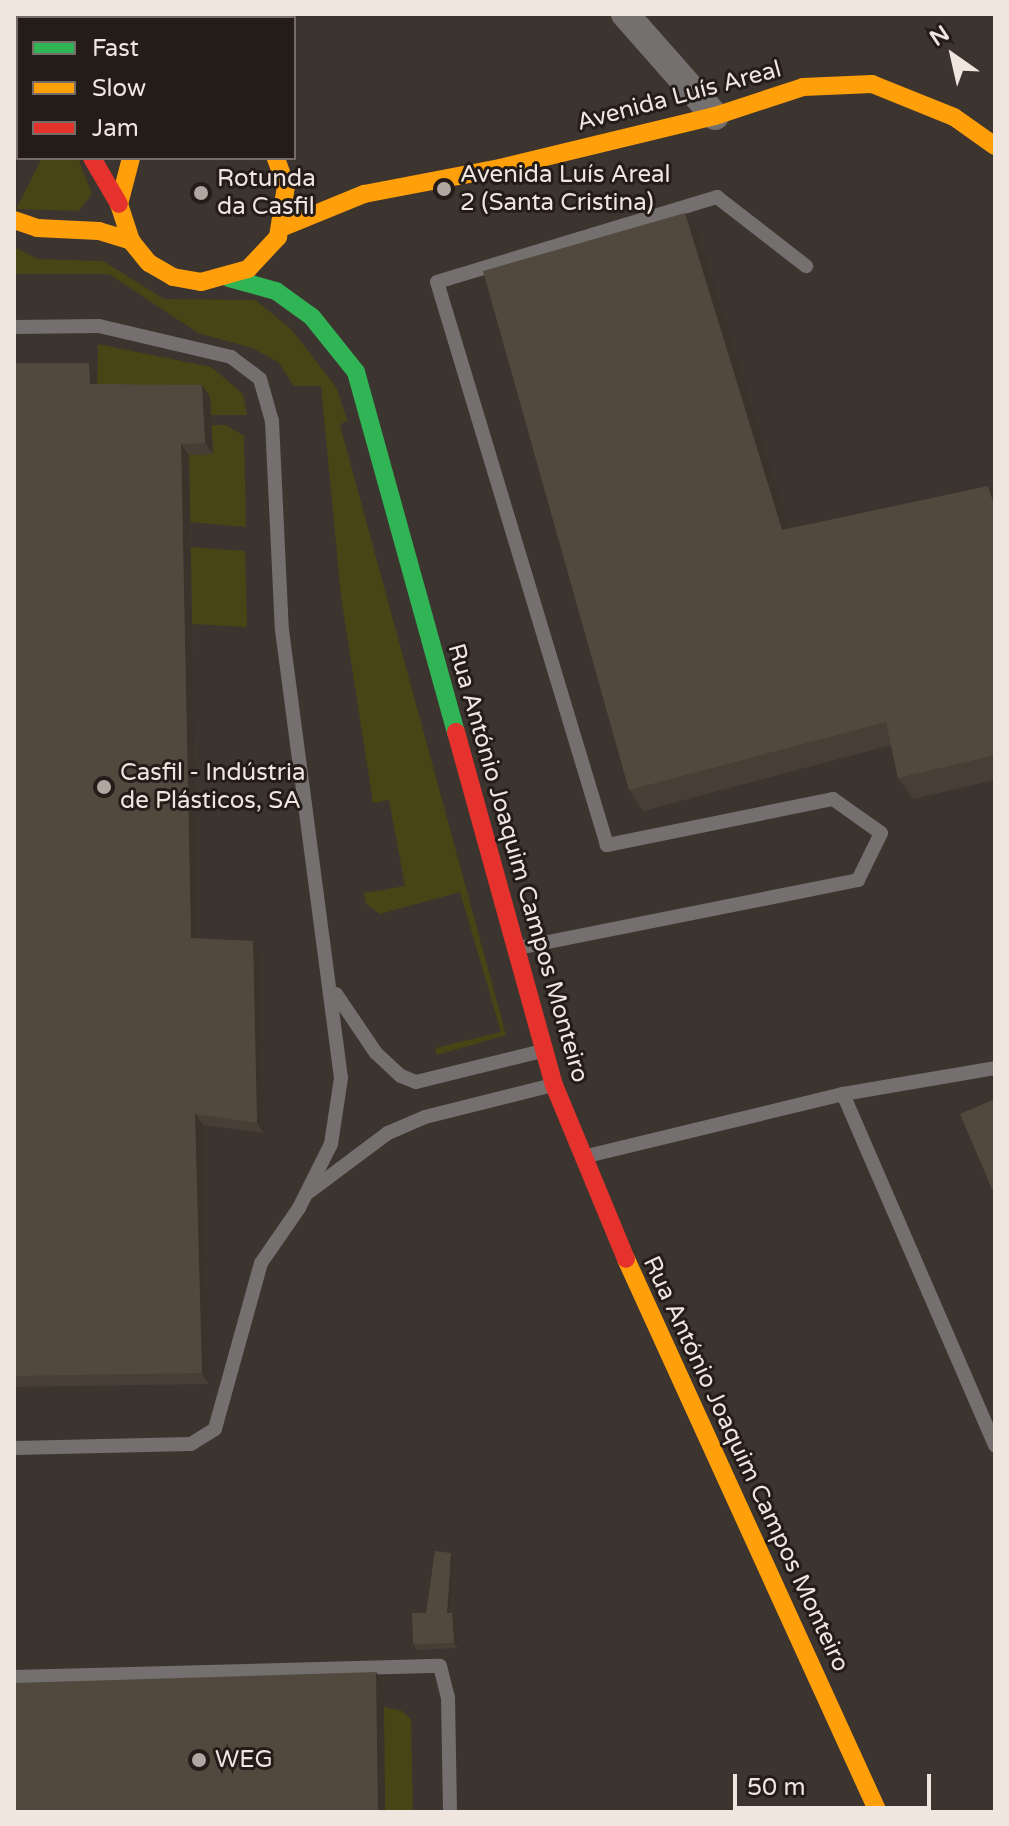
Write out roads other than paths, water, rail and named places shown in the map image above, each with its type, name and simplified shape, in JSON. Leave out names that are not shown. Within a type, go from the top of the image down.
[{"type":"street","points":[[625,14],[715,116]]},
{"type":"street","name":"Avenida Luís Areal","points":[[280,232],[364,194],[500,168],[715,116],[803,87],[872,84],[954,117],[995,146]]},
{"type":"street","points":[[93,160],[119,204],[131,241],[149,263],[173,277],[201,282],[229,278],[265,255],[280,232],[286,186],[277,160]]},
{"type":"street","points":[[119,204],[130,160]]},
{"type":"street","points":[[287,160],[302,171]]},
{"type":"street","name":"Avenida Luís Areal","points":[[326,189],[364,194]]},
{"type":"street","points":[[14,220],[37,228],[99,231],[131,241]]},
{"type":"street","name":"Rua António Joaquim Campos Monteiro","points":[[280,232],[291,272],[312,317]]},
{"type":"street","name":"Rua António Joaquim Campos Monteiro","points":[[229,278],[276,291],[312,317],[345,354],[363,391],[554,1085],[582,1157],[878,1812]]},
{"type":"lane","points":[[514,948],[858,880],[881,833],[833,799],[607,845],[437,282],[717,197],[806,266]]},
{"type":"lane","points":[[14,327],[99,326],[231,357],[260,379],[272,421],[282,630],[332,985],[341,1078],[331,1144],[305,1196],[261,1263],[215,1429],[191,1444],[14,1448]]},
{"type":"lane","points":[[332,985],[376,1053],[401,1076],[416,1082],[543,1051]]},
{"type":"lane","points":[[582,1157],[843,1094],[995,1068]]},
{"type":"lane","points":[[305,1196],[388,1133],[425,1117],[554,1085]]},
{"type":"lane","points":[[843,1094],[995,1446]]},
{"type":"lane","points":[[14,1677],[440,1666],[448,1697],[450,1812]]},
{"type":"place","name":"Avenida Luís Areal 2 (Santa Cristina)","points":[[444,189]]},
{"type":"place","name":"Rotunda da Casfil","points":[[201,193]]},
{"type":"place","name":"Casfil - Indústria de Plásticos, SA","points":[[104,787]]},
{"type":"place","name":"WEG","points":[[199,1760]]}]
